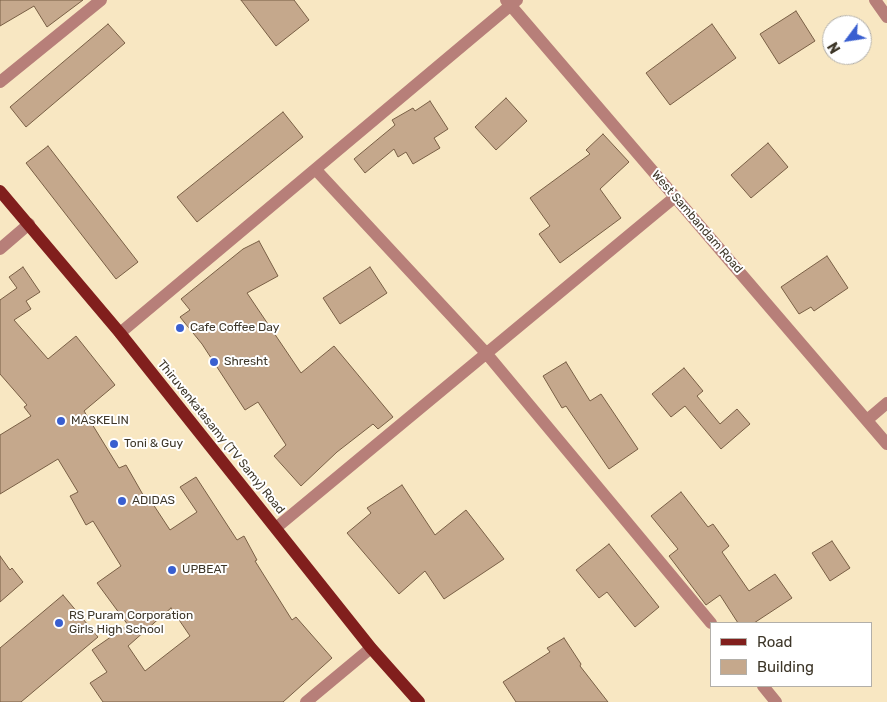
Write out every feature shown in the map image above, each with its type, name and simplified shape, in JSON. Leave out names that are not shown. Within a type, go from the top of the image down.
[{"type":"main road","name":"Thiruvenkatasamy (TV Samy) Road","points":[[0,191],[120,333],[277,527],[371,648],[418,702]]},
{"type":"street","points":[[0,82],[101,0]]},
{"type":"street","points":[[875,0],[887,17]]},
{"type":"street","points":[[120,333],[316,170],[511,2]]},
{"type":"street","name":"West Sambandam Road","points":[[511,2],[887,444]]},
{"type":"street","points":[[316,170],[486,354],[710,623]]},
{"type":"street","points":[[277,527],[676,196]]},
{"type":"street","points":[[0,249],[29,224]]},
{"type":"street","points":[[867,420],[887,403]]},
{"type":"street","points":[[306,702],[371,648]]},
{"type":"street","points":[[764,687],[776,702]]},
{"type":"building","points":[[0,0],[83,0],[47,27],[34,6],[0,26]]},
{"type":"building","points":[[241,0],[294,0],[309,20],[276,46]]},
{"type":"building","points":[[796,11],[815,41],[779,64],[760,34]]},
{"type":"building","points":[[108,24],[125,43],[26,127],[10,107]]},
{"type":"building","points":[[712,24],[736,58],[670,105],[646,73]]},
{"type":"building","points":[[506,98],[527,121],[496,150],[475,127]]},
{"type":"building","points":[[430,101],[448,129],[434,138],[440,148],[413,164],[406,152],[398,157],[394,149],[365,173],[354,159],[395,125],[392,120],[413,108],[415,111]]},
{"type":"building","points":[[283,112],[303,137],[197,222],[177,197]]},
{"type":"building","points":[[603,134],[629,162],[600,189],[621,218],[560,263],[539,234],[550,226],[530,198],[590,154],[586,150]]},
{"type":"building","points":[[768,143],[788,167],[751,198],[731,175]]},
{"type":"building","points":[[48,146],[138,262],[116,279],[26,163]]},
{"type":"building","points":[[259,241],[278,276],[247,293],[301,373],[334,346],[393,417],[378,429],[373,424],[337,452],[301,486],[274,456],[286,445],[258,402],[245,410],[202,344],[180,317],[190,310],[181,299],[243,249]]},
{"type":"building","points":[[827,256],[848,288],[814,311],[811,307],[799,314],[781,287]]},
{"type":"building","points":[[23,267],[40,292],[26,301],[31,309],[14,320],[48,359],[76,336],[115,385],[84,411],[119,468],[126,465],[146,500],[149,498],[170,530],[197,512],[180,487],[196,477],[237,540],[244,536],[257,560],[255,561],[292,620],[296,617],[332,658],[283,702],[103,702],[90,683],[107,672],[92,650],[128,625],[97,583],[121,566],[93,521],[86,525],[70,496],[78,492],[58,459],[0,494],[0,435],[31,416],[24,407],[27,405],[0,374],[0,300],[17,288],[9,277]],"holes":[[[171,608],[190,636],[145,671],[128,646]]]},
{"type":"building","points":[[370,267],[387,293],[340,324],[323,298]]},
{"type":"building","points":[[566,362],[590,401],[601,394],[638,449],[609,469],[566,406],[562,408],[543,376]]},
{"type":"building","points":[[684,368],[703,391],[697,396],[720,424],[737,409],[750,424],[721,449],[685,406],[671,417],[652,394]]},
{"type":"building","points":[[402,485],[435,535],[466,510],[504,559],[444,599],[425,571],[399,594],[347,533],[371,513],[367,508]]},
{"type":"building","points":[[681,492],[708,527],[713,524],[729,546],[722,552],[749,591],[775,574],[792,598],[756,622],[737,622],[720,595],[706,605],[669,556],[678,549],[651,516]]},
{"type":"building","points":[[832,541],[850,568],[830,581],[812,553]]},
{"type":"building","points":[[609,544],[659,607],[635,627],[607,592],[599,598],[576,570]]},
{"type":"building","points":[[0,556],[10,570],[12,568],[23,582],[0,602]]},
{"type":"building","points":[[63,595],[98,637],[21,702],[0,702],[0,648]]},
{"type":"building","points":[[564,638],[581,664],[580,666],[608,702],[516,702],[503,682],[550,652],[547,648]]},
{"type":"place","name":"Cafe Coffee Day","points":[[180,328]]},
{"type":"place","name":"Shresht","points":[[214,362]]},
{"type":"place","name":"MASKELIN","points":[[61,421]]},
{"type":"place","name":"Toni & Guy","points":[[114,444]]},
{"type":"place","name":"ADIDAS","points":[[122,501]]},
{"type":"place","name":"UPBEAT","points":[[172,570]]},
{"type":"place","name":"RS Puram Corporation Girls High School","points":[[59,623]]}]
